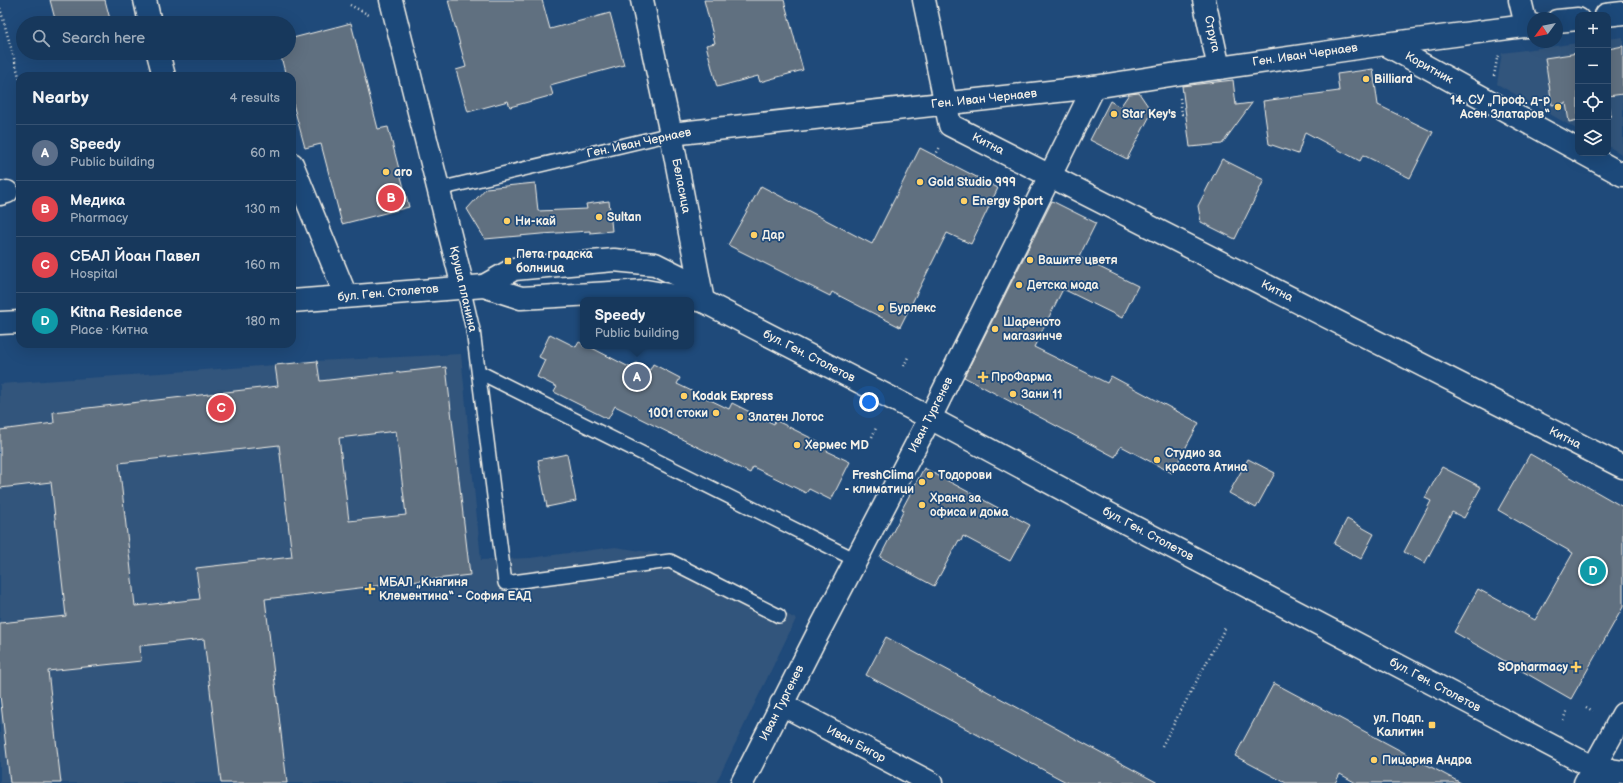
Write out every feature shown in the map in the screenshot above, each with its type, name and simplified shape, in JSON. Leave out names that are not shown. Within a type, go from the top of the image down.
[{"type":"street","points":[[144,0],[148,16]]},
{"type":"street","name":"Круша планина","points":[[391,0],[463,287]]},
{"type":"street","name":"Беласица","points":[[642,0],[671,134],[703,301]]},
{"type":"street","name":"Китна","points":[[924,0],[950,125],[1623,467]]},
{"type":"street","name":"Струга","points":[[1204,0],[1219,68]]},
{"type":"street","points":[[1520,0],[1527,18]]},
{"type":"street","points":[[1611,14],[1623,13]]},
{"type":"street","points":[[1563,20],[1575,19]]},
{"type":"street","name":"Ген. Иван Чернаев","points":[[671,134],[1094,88],[1219,68],[1527,25]]},
{"type":"street","name":"Коритник","points":[[1385,44],[1575,148]]},
{"type":"street","points":[[160,60],[163,72]]},
{"type":"street","name":"Иван Тургенев","points":[[742,783],[781,704],[930,418],[1094,88]]},
{"type":"street","points":[[1588,156],[1623,175]]},
{"type":"street","points":[[296,174],[346,296]]},
{"type":"street","name":"бул. Ген. Столетов","points":[[484,286],[514,269],[614,260],[655,264],[681,277],[703,301]]},
{"type":"street","name":"бул. Ген. Столетов","points":[[296,301],[484,286],[521,298],[646,292],[678,297]]},
{"type":"street","name":"бул. Ген. Столетов","points":[[694,300],[703,301],[930,418],[1108,513],[1589,775],[1608,783]]},
{"type":"street","points":[[0,323],[16,322]]},
{"type":"street","name":"Иван Бигор","points":[[781,704],[930,783]]},
{"type":"street","points":[[1589,775],[1623,714]]},
{"type":"street","name":"бул. Ген. Столетов","points":[[1589,775],[1623,772]]},
{"type":"lane","name":"Ген. Иван Чернаев","points":[[439,189],[671,134]]},
{"type":"lane","name":"Круша планина","points":[[463,287],[473,330],[479,372],[505,584],[670,561],[779,616]]},
{"type":"lane","points":[[479,372],[856,560]]},
{"type":"path","points":[[0,8],[18,72]]},
{"type":"path","points":[[1493,81],[1497,59],[1501,53]]},
{"type":"path","points":[[904,366],[908,357]]},
{"type":"path","points":[[872,437],[876,428]]},
{"type":"path","points":[[1162,746],[1225,628]]},
{"type":"path","points":[[1586,707],[1593,711]]},
{"type":"path","points":[[1563,720],[1567,710]]},
{"type":"shaded area","points":[[1623,37],[1623,155],[1611,148],[1611,39]]},
{"type":"shaded area","name":"14. СУ „Проф. д-р Асен Златаров“","points":[[1575,43],[1575,128],[1497,84],[1502,53],[1540,48],[1563,48],[1563,45]]},
{"type":"shaded area","name":"МБАЛ „Княгиня Клементина“ - София ЕАД","points":[[461,354],[481,560],[530,558],[615,547],[675,556],[796,619],[716,783],[0,783],[0,384],[317,361]]},
{"type":"building","points":[[50,0],[105,0],[109,16],[54,16]]},
{"type":"building","points":[[448,0],[542,0],[550,29],[610,13],[624,65],[550,85],[553,95],[510,107],[508,101],[468,112],[456,70],[466,67]]},
{"type":"building","points":[[704,0],[784,0],[803,70],[760,82],[758,76],[717,87],[706,45],[715,43]]},
{"type":"building","points":[[351,23],[378,129],[388,127],[409,207],[342,224],[321,144],[305,148],[296,115],[296,72],[285,72],[282,60],[296,60],[296,37]]},
{"type":"building","points":[[1623,46],[1623,94],[1611,96],[1611,48]]},
{"type":"building","points":[[1575,53],[1575,121],[1569,122],[1566,103],[1552,105],[1545,58]]},
{"type":"building","points":[[1373,69],[1378,105],[1433,132],[1410,178],[1363,155],[1360,161],[1305,132],[1298,154],[1269,144],[1263,101],[1339,91],[1337,74]]},
{"type":"building","points":[[1233,80],[1236,105],[1252,103],[1222,144],[1190,147],[1182,86]]},
{"type":"building","points":[[1139,93],[1152,112],[1127,159],[1090,140],[1110,101],[1120,107],[1129,94]]},
{"type":"building","points":[[920,148],[998,188],[971,244],[947,233],[900,327],[832,292],[830,296],[728,245],[761,186],[872,244]]},
{"type":"building","points":[[1222,159],[1264,180],[1235,239],[1201,222],[1198,206]]},
{"type":"building","name":"Ни-кай","points":[[535,183],[538,211],[587,209],[586,204],[609,201],[612,231],[541,234],[485,239],[467,209],[486,188]]},
{"type":"building","points":[[1052,201],[1096,223],[1079,257],[1138,286],[1122,318],[1063,289],[1034,347],[1107,383],[1111,376],[1199,423],[1172,473],[1121,446],[1115,457],[964,377]]},
{"type":"building","points":[[550,334],[576,347],[579,342],[580,349],[594,349],[633,369],[636,363],[650,370],[653,364],[680,378],[677,384],[729,409],[732,403],[774,424],[775,420],[829,447],[827,451],[850,462],[831,500],[809,489],[806,493],[753,467],[750,473],[615,406],[608,419],[554,392],[557,387],[537,377],[545,360],[539,357]]},
{"type":"building","points":[[317,361],[320,381],[446,367],[470,575],[265,599],[287,783],[221,783],[204,639],[140,646],[141,661],[48,671],[61,783],[10,783],[0,695],[0,623],[66,616],[51,482],[0,488],[0,430],[54,423],[53,412],[278,386],[275,365]],"holes":[[[396,431],[406,515],[349,521],[339,438]],[[279,445],[292,557],[196,568],[200,599],[135,606],[119,463]]]},
{"type":"building","points":[[567,454],[576,501],[547,507],[538,460]]},
{"type":"building","points":[[1530,454],[1623,507],[1623,607],[1571,699],[1454,632],[1478,589],[1535,620],[1573,553],[1498,510]]},
{"type":"building","points":[[1248,459],[1275,473],[1256,508],[1229,493]]},
{"type":"building","points":[[1442,467],[1481,487],[1464,518],[1452,512],[1425,563],[1404,552],[1431,501],[1425,498]]},
{"type":"building","points":[[924,468],[1030,525],[1010,561],[963,536],[961,541],[959,540],[934,586],[880,557],[904,510],[902,509]]},
{"type":"building","points":[[1347,519],[1374,534],[1361,559],[1334,544]]},
{"type":"building","points":[[886,637],[1158,783],[1068,783],[866,675]]},
{"type":"building","points":[[1274,683],[1461,783],[1356,783],[1340,774],[1335,783],[1286,783],[1235,756]]},
{"type":"place","name":"Billiard","points":[[1366,79]]},
{"type":"place","name":"14. СУ „Проф. д-р Асен Златаров“","points":[[1558,107]]},
{"type":"place","name":"Star Key's","points":[[1114,114]]},
{"type":"place","name":"aro","points":[[386,172]]},
{"type":"place","name":"Gold Studio 999","points":[[920,182]]},
{"type":"place","name":"Медика","points":[[391,198]]},
{"type":"place","name":"Energy Sport","points":[[964,201]]},
{"type":"place","name":"Sultan","points":[[599,217]]},
{"type":"place","name":"Ни-кай","points":[[507,221]]},
{"type":"place","name":"Дар","points":[[754,235]]},
{"type":"place","name":"Вашите цветя","points":[[1030,260]]},
{"type":"place","name":"Пета градска болница","points":[[508,261]]},
{"type":"place","name":"Детска мода","points":[[1019,285]]},
{"type":"place","name":"Бурлекс","points":[[881,308]]},
{"type":"place","name":"Шареното магазинче","points":[[995,329]]},
{"type":"place","name":"Speedy","points":[[637,377]]},
{"type":"place","name":"ПроФарма","points":[[983,377]]},
{"type":"place","name":"Зани 11","points":[[1013,394]]},
{"type":"place","name":"Kodak Express","points":[[684,396]]},
{"type":"place","name":"СБАЛ Йоан Павел","points":[[221,408]]},
{"type":"place","name":"1001 стоки","points":[[716,413]]},
{"type":"place","name":"Златен Лотос","points":[[740,417]]},
{"type":"place","name":"Хермес MD","points":[[797,445]]},
{"type":"place","name":"Студио за красота Атина","points":[[1157,460]]},
{"type":"place","name":"Тодорови","points":[[930,475]]},
{"type":"place","name":"FreshClima - климатици","points":[[922,482]]},
{"type":"place","name":"Храна за офиса и дома","points":[[922,505]]},
{"type":"place","name":"Kitna Residence","points":[[1593,571]]},
{"type":"place","name":"МБАЛ „Княгиня Клементина“ - София ЕАД","points":[[370,589]]},
{"type":"place","name":"SOpharmacy","points":[[1576,667]]},
{"type":"place","name":"ул. Подп. Калитин","points":[[1432,725]]},
{"type":"place","name":"Пицария Андра","points":[[1374,760]]}]
